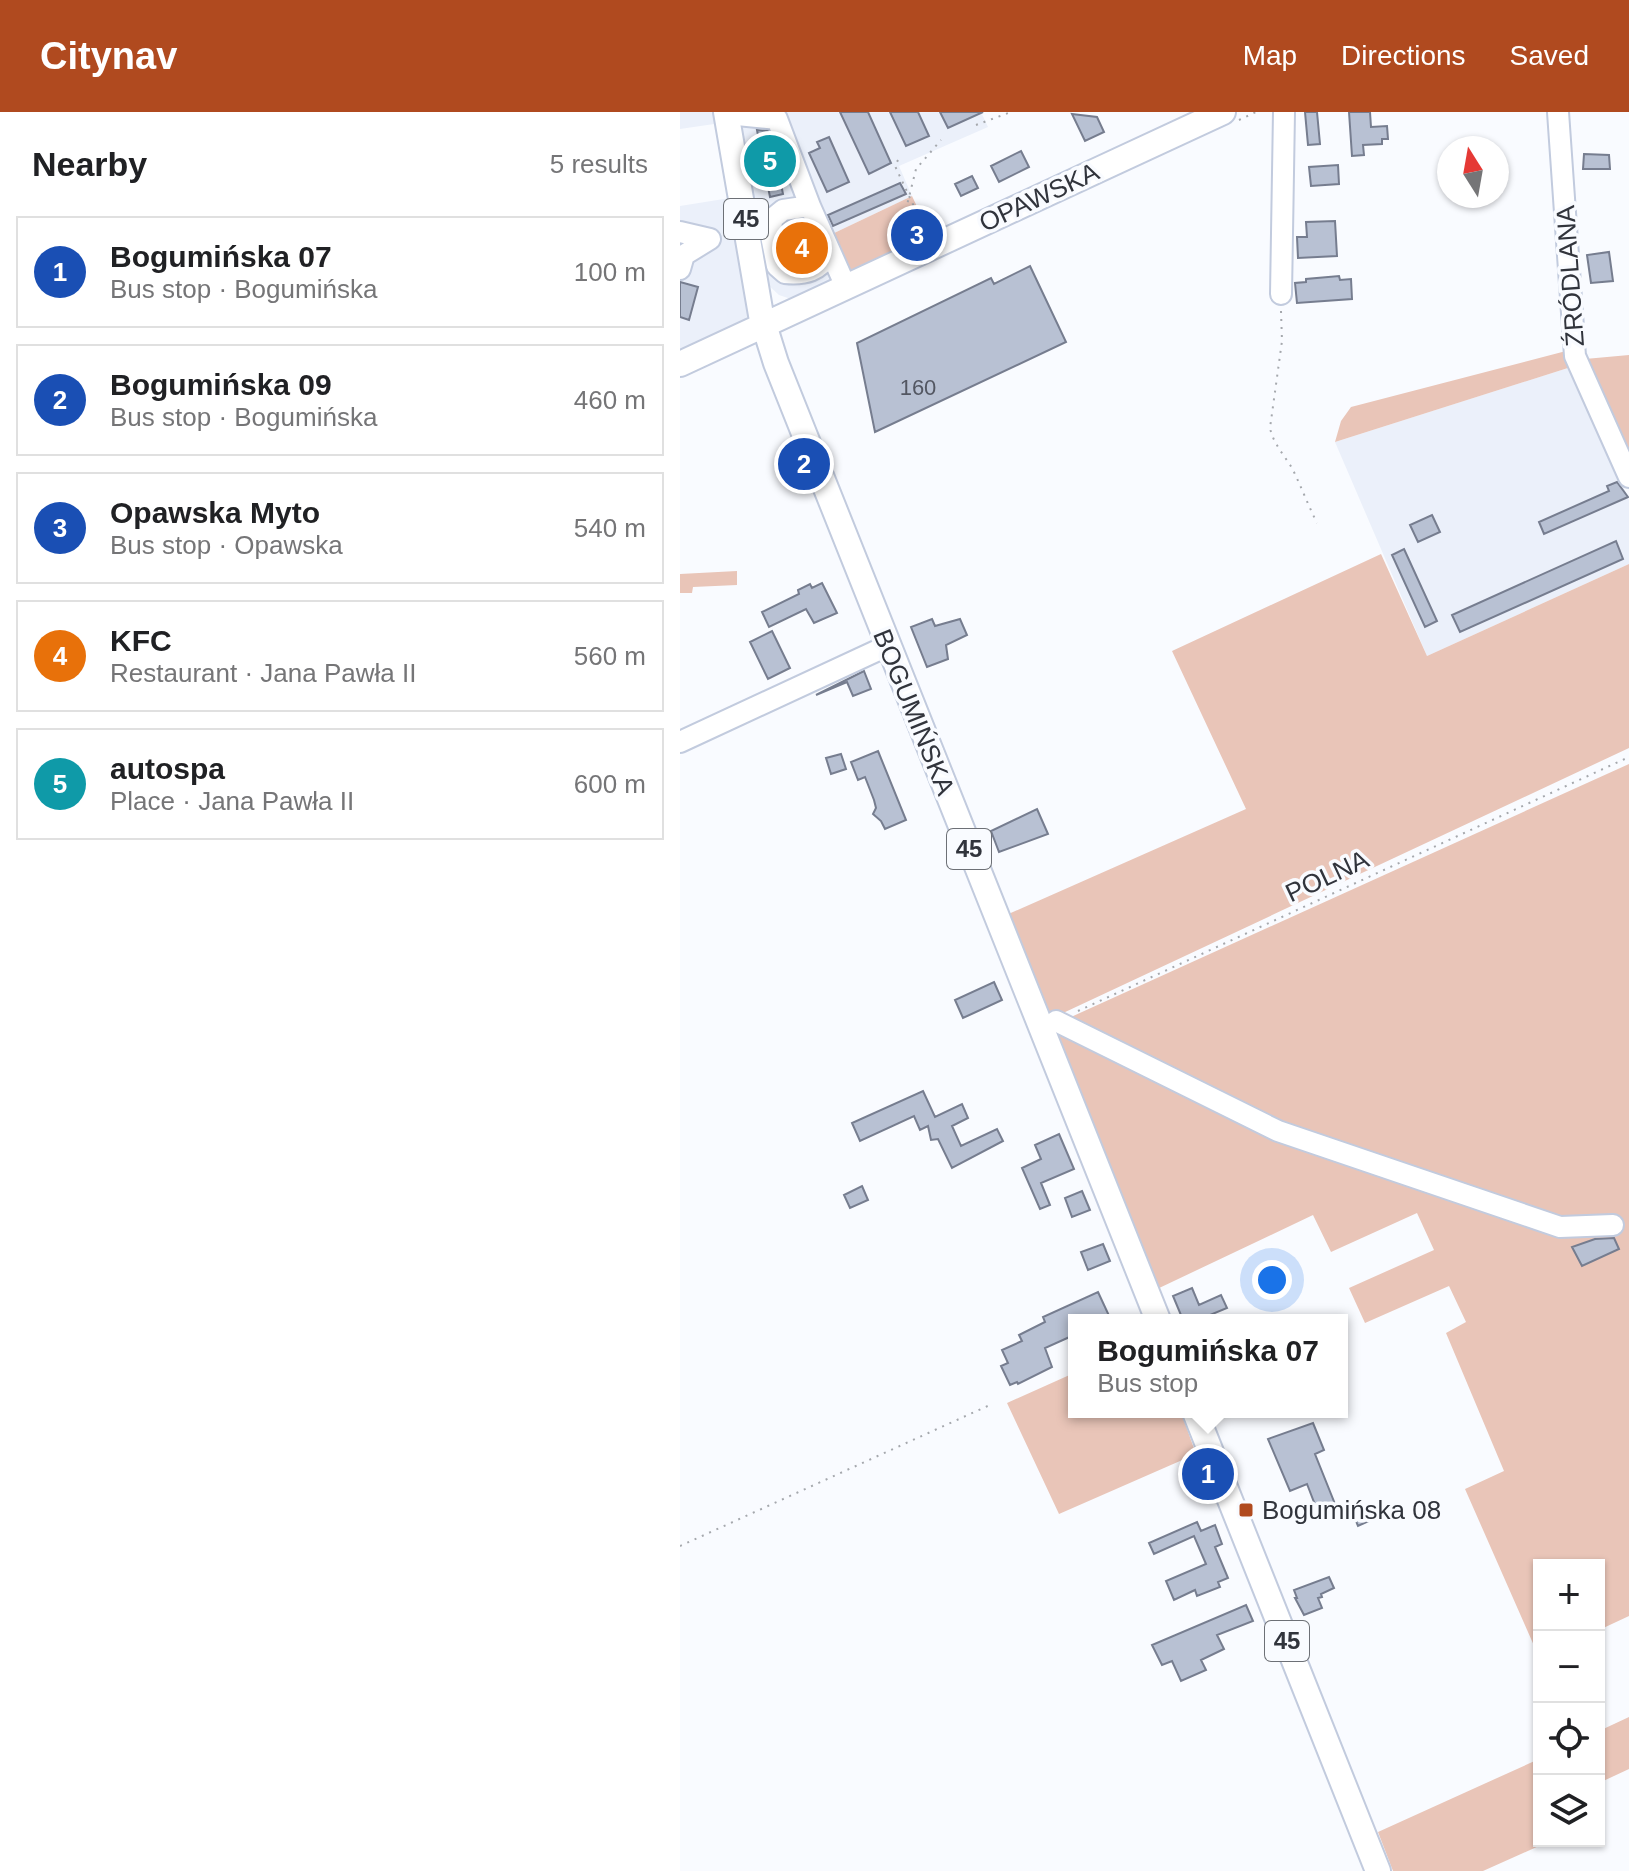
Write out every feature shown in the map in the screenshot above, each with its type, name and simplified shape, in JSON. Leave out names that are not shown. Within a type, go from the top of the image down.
[{"type":"main road","name":"OPAWSKA","points":[[680,364],[1223,112]]},
{"type":"main road","name":"45","points":[[726,113],[764,325]]},
{"type":"main road","name":"BOGUMIŃSKA","points":[[764,325],[798,422],[1156,1314]]},
{"type":"main road","name":"45","points":[[1197,1418],[1378,1871]]},
{"type":"street","points":[[1281,294],[1284,112]]},
{"type":"street","name":"ŹRÓDLANA","points":[[1558,112],[1575,356],[1629,477]]},
{"type":"street","points":[[726,113],[777,119],[810,206],[846,287]]},
{"type":"street","points":[[810,206],[783,210],[772,219],[771,236],[777,266],[785,273],[811,271],[824,263],[830,253]]},
{"type":"street","points":[[680,232],[710,239],[684,255],[680,269]]},
{"type":"street","points":[[680,742],[887,646]]},
{"type":"street","points":[[1056,1021],[1278,1131],[1560,1227],[1613,1225]]},
{"type":"path","points":[[976,125],[1011,112]]},
{"type":"path","points":[[891,266],[916,169],[941,140]]},
{"type":"path","points":[[898,160],[895,166],[933,246]]},
{"type":"path","points":[[1281,294],[1282,341],[1270,428],[1273,440],[1294,473],[1317,523]]},
{"type":"path","name":"POLNA","points":[[1056,1021],[1629,757]]},
{"type":"path","points":[[680,1546],[992,1404]]},
{"type":"shaded area","points":[[680,112],[719,112],[721,123],[680,129]]},
{"type":"shaded area","points":[[737,112],[981,112],[988,127],[899,166],[912,196],[830,235],[848,275],[799,297],[788,298],[779,295],[766,283]]},
{"type":"shaded area","points":[[912,196],[931,236],[848,275],[830,235]]},
{"type":"shaded area","points":[[736,197],[751,304],[744,325],[680,355],[680,206]]},
{"type":"shaded area","points":[[1566,351],[1571,367],[1335,442],[1341,421],[1351,407]]},
{"type":"shaded area","points":[[1629,355],[1629,457],[1585,359]]},
{"type":"shaded area","points":[[1571,367],[1629,500],[1629,564],[1427,656],[1335,442]]},
{"type":"shaded area","points":[[1381,554],[1427,656],[1629,564],[1629,748],[1046,1021],[1004,916],[1246,809],[1172,651]]},
{"type":"shaded area","points":[[737,571],[737,585],[693,587],[692,593],[680,593],[680,574]]},
{"type":"shaded area","points":[[1629,764],[1629,1616],[1605,1627],[1605,1559],[1533,1559],[1533,1643],[1465,1489],[1504,1471],[1446,1333],[1466,1322],[1449,1286],[1365,1323],[1349,1288],[1434,1250],[1417,1213],[1331,1252],[1313,1215],[1155,1290],[1052,1029],[1060,1022]]},
{"type":"shaded area","points":[[1068,1376],[1068,1418],[1183,1418],[1196,1454],[1059,1514],[1007,1403]]},
{"type":"shaded area","points":[[1629,1717],[1629,1769],[1605,1780],[1605,1775],[1605,1728]]},
{"type":"shaded area","points":[[1533,1762],[1533,1847],[1537,1847],[1483,1871],[1393,1871],[1378,1832]]},
{"type":"building","points":[[840,112],[868,112],[891,163],[869,174]]},
{"type":"building","points":[[890,112],[918,112],[929,136],[906,146]]},
{"type":"building","points":[[940,112],[983,112],[948,128]]},
{"type":"building","points":[[1305,112],[1317,112],[1320,144],[1308,145]]},
{"type":"building","points":[[1349,112],[1370,112],[1371,127],[1387,126],[1388,139],[1382,139],[1382,144],[1363,145],[1364,155],[1352,156]]},
{"type":"building","points":[[1072,114],[1097,117],[1104,132],[1085,141]]},
{"type":"building","points":[[757,130],[768,131],[783,194],[770,197]]},
{"type":"building","points":[[829,137],[849,182],[827,192],[809,153],[820,148],[817,142]]},
{"type":"building","points":[[1021,151],[1029,167],[999,182],[991,166]]},
{"type":"building","points":[[1584,154],[1609,155],[1610,169],[1583,169]]},
{"type":"building","points":[[1338,165],[1339,184],[1311,186],[1309,167]]},
{"type":"building","points":[[972,176],[978,188],[961,196],[955,184]]},
{"type":"building","points":[[900,183],[906,194],[833,226],[828,215]]},
{"type":"building","points":[[802,220],[815,251],[808,258],[791,260],[786,224]]},
{"type":"building","points":[[1335,221],[1337,256],[1298,258],[1297,237],[1307,237],[1306,222]]},
{"type":"building","points":[[1609,252],[1613,281],[1591,283],[1587,255]]},
{"type":"building","points":[[1030,266],[1066,342],[875,432],[857,343],[991,278],[994,284]]},
{"type":"building","points":[[1339,276],[1340,280],[1351,279],[1352,299],[1297,303],[1295,283]]},
{"type":"building","points":[[680,282],[698,287],[689,320],[680,317]]},
{"type":"building","points":[[1617,482],[1628,497],[1544,534],[1539,522],[1609,491],[1607,486]]},
{"type":"building","points":[[1432,515],[1440,532],[1418,542],[1410,525]]},
{"type":"building","points":[[1616,541],[1623,559],[1460,632],[1452,615]]},
{"type":"building","points":[[1404,549],[1437,621],[1425,627],[1392,555]]},
{"type":"building","points":[[822,583],[837,613],[814,623],[806,609],[769,627],[762,612],[799,594],[798,590],[810,584],[812,588]]},
{"type":"building","points":[[932,619],[935,626],[960,619],[967,635],[946,645],[948,659],[927,667],[911,627]]},
{"type":"building","points":[[772,631],[790,668],[768,679],[750,642]]},
{"type":"building","points":[[864,671],[871,689],[853,696],[847,682],[816,695]]},
{"type":"building","points":[[878,751],[906,820],[885,829],[873,814],[876,808],[865,777],[858,780],[851,762]]},
{"type":"building","points":[[841,754],[846,769],[831,774],[826,758]]},
{"type":"building","points":[[1037,809],[1048,834],[999,852],[991,831]]},
{"type":"building","points":[[994,982],[1002,1000],[963,1018],[955,1000]]},
{"type":"building","points":[[923,1091],[935,1117],[962,1104],[968,1118],[952,1126],[961,1146],[997,1129],[1003,1141],[952,1168],[938,1139],[931,1140],[928,1126],[920,1130],[914,1116],[860,1141],[852,1123]]},
{"type":"building","points":[[1059,1134],[1074,1169],[1041,1183],[1050,1205],[1040,1209],[1022,1168],[1041,1159],[1035,1145]]},
{"type":"building","points":[[862,1186],[868,1200],[850,1208],[844,1195]]},
{"type":"building","points":[[1082,1191],[1090,1210],[1072,1217],[1065,1198]]},
{"type":"building","points":[[1614,1238],[1619,1249],[1582,1266],[1572,1247],[1595,1239]]},
{"type":"building","points":[[1103,1244],[1110,1261],[1088,1270],[1081,1252]]},
{"type":"building","points":[[1192,1288],[1199,1305],[1221,1295],[1227,1308],[1212,1314],[1180,1314],[1173,1296]]},
{"type":"building","points":[[1098,1292],[1108,1314],[1068,1314],[1068,1338],[1045,1348],[1052,1367],[1010,1385],[1001,1366],[1008,1363],[1002,1350],[1022,1341],[1019,1335],[1045,1322],[1043,1317]]},
{"type":"building","points":[[1313,1423],[1324,1450],[1315,1454],[1339,1514],[1326,1520],[1324,1514],[1319,1515],[1307,1484],[1290,1491],[1268,1439]]},
{"type":"building","points":[[1365,1506],[1371,1520],[1358,1526],[1352,1511]]},
{"type":"building","points":[[1197,1522],[1201,1531],[1215,1525],[1222,1544],[1215,1547],[1228,1578],[1218,1582],[1220,1587],[1197,1596],[1195,1590],[1174,1600],[1166,1581],[1206,1564],[1194,1536],[1154,1554],[1149,1543]]},
{"type":"building","points":[[1329,1577],[1334,1588],[1318,1598],[1322,1608],[1304,1615],[1294,1590]]},
{"type":"building","points":[[1246,1605],[1253,1621],[1217,1635],[1224,1649],[1201,1660],[1206,1670],[1181,1681],[1172,1661],[1162,1665],[1152,1645]]},
{"type":"place","name":"autospa","points":[[770,161]]},
{"type":"place","name":"Opawska Myto","points":[[917,235]]},
{"type":"place","name":"KFC","points":[[802,248]]},
{"type":"place","name":"Bogumińska 09","points":[[804,464]]},
{"type":"place","name":"Bogumińska 07","points":[[1208,1474]]},
{"type":"place","name":"Bogumińska 08","points":[[1246,1510]]}]
